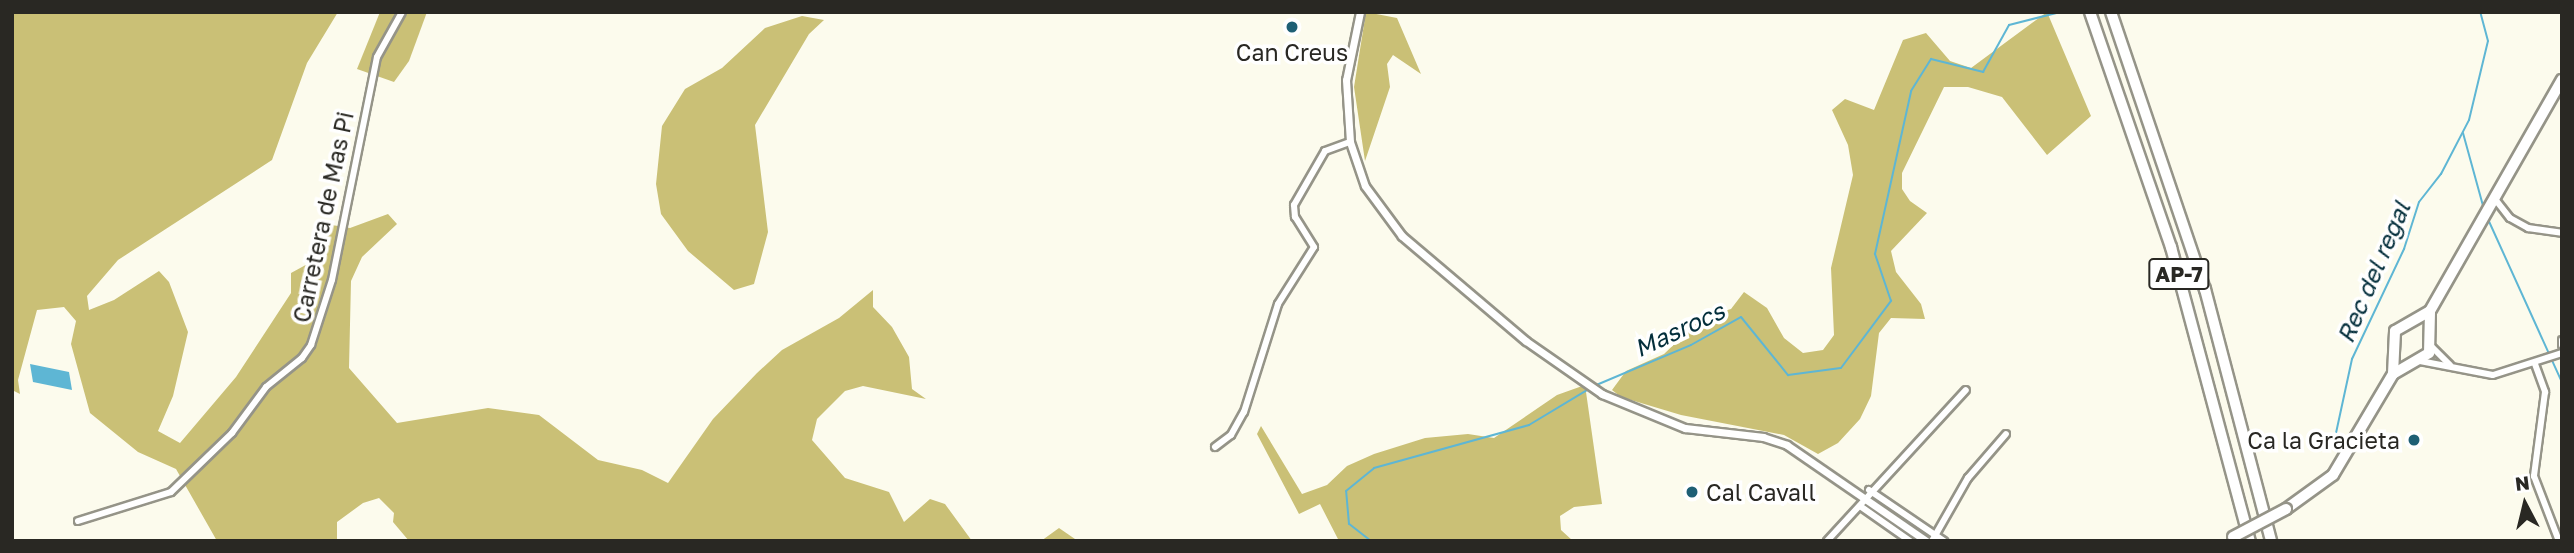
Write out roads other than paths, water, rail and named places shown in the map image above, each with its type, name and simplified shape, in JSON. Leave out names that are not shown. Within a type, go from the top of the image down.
[{"type":"highway","name":"AP-7","points":[[2090,12],[2171,247],[2250,541]]},
{"type":"highway","name":"AP-7","points":[[2112,12],[2206,289],[2271,541]]},
{"type":"main road","points":[[2393,374],[2395,331],[2430,311],[2558,93],[2562,80]]},
{"type":"main road","points":[[2230,539],[2286,509],[2333,475],[2393,374],[2408,363],[2420,361],[2431,346],[2430,311]]},
{"type":"main road","points":[[2413,323],[2429,334]]},
{"type":"main road","points":[[2393,351],[2408,363]]},
{"type":"street","name":"Carretera de Mas Pi","points":[[78,520],[147,502],[188,479],[232,433],[266,387],[302,358],[312,345],[332,280],[377,57],[402,12]]},
{"type":"street","points":[[1360,12],[1346,80],[1350,142],[1366,186],[1402,236],[1526,341],[1616,403],[1685,428],[1763,437],[1787,445],[1934,538],[1944,541]]},
{"type":"street","points":[[1215,447],[1231,435],[1244,412],[1278,304],[1314,247],[1295,218],[1294,205],[1325,151],[1350,142]]},
{"type":"street","points":[[2492,203],[2528,228],[2562,233]]},
{"type":"street","points":[[2551,356],[2562,344]]},
{"type":"street","points":[[2431,346],[2452,366]]},
{"type":"street","points":[[2420,361],[2493,375],[2562,353]]},
{"type":"street","points":[[2537,363],[2545,392],[2534,476],[2559,541]]},
{"type":"street","points":[[1827,541],[1860,506],[1867,494],[1966,390]]},
{"type":"street","points":[[1934,538],[1968,478],[2006,433]]},
{"type":"street","points":[[1867,494],[1926,541]]},
{"type":"street","points":[[1860,506],[1910,541]]},
{"type":"water","points":[[30,364],[69,372],[72,390],[33,382]]},
{"type":"waterway","name":"Masrocs","points":[[1594,386],[1691,345],[1741,317],[1788,375],[1841,368],[1891,301],[1875,254],[1911,91],[1931,59],[1983,72],[2009,25],[2060,12]]},
{"type":"waterway","name":"Rec del regal","points":[[2336,433],[2352,359],[2404,249],[2419,202],[2441,174],[2469,120],[2488,41],[2480,12]]},
{"type":"waterway","points":[[2463,133],[2484,209]]},
{"type":"waterway","points":[[2487,217],[2562,382]]},
{"type":"waterway","name":"Masrocs","points":[[1371,541],[1349,524],[1346,491],[1374,468],[1529,425],[1589,389]]},
{"type":"place","name":"Can Creus","points":[[1292,27]]},
{"type":"place","name":"Ca la Gracieta","points":[[2414,440]]},
{"type":"place","name":"Cal Cavall","points":[[1692,492]]}]
